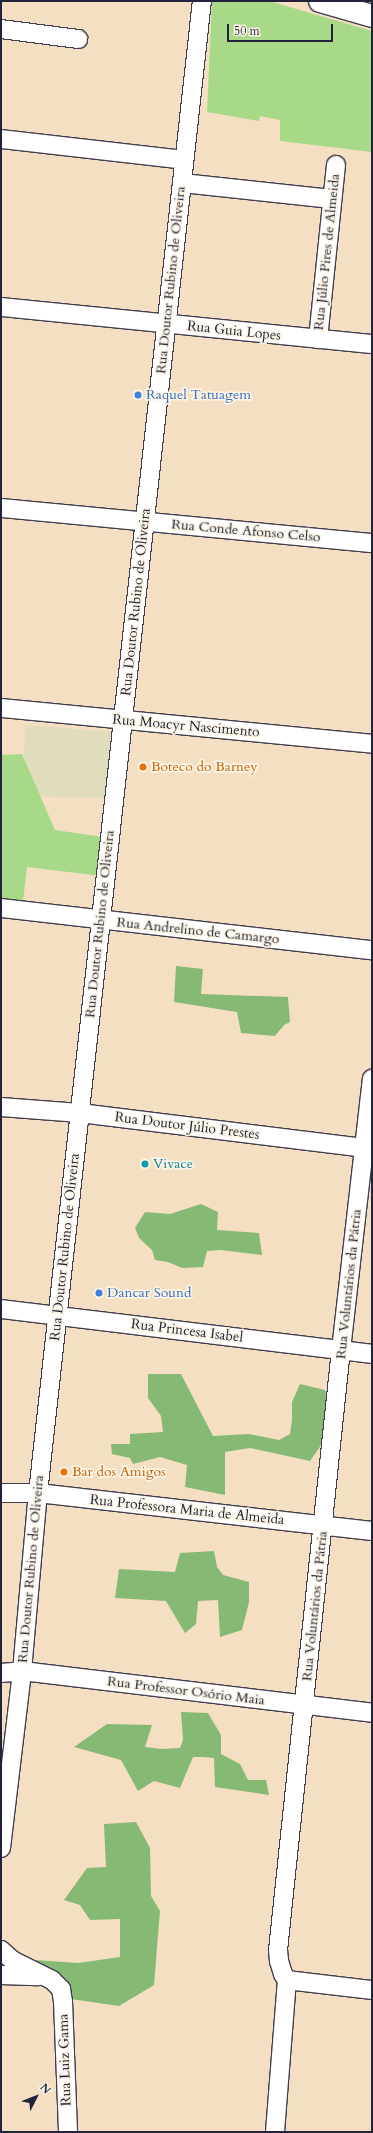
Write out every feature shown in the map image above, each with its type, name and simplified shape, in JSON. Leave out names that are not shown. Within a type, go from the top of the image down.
[{"type":"main road","points":[[320,1],[372,16]]},
{"type":"street","name":"Rua Doutor Rubino de Oliveira","points":[[1,1848],[22,1671],[38,1493],[202,1]]},
{"type":"street","points":[[1,29],[78,39]]},
{"type":"street","points":[[1,140],[184,160]]},
{"type":"street","name":"Rua Júlio Pires de Almeida","points":[[318,339],[336,165]]},
{"type":"street","points":[[182,183],[332,199]]},
{"type":"street","name":"Rua Guia Lopes","points":[[1,307],[372,344]]},
{"type":"street","name":"Rua Conde Afonso Celso","points":[[1,508],[372,543]]},
{"type":"street","name":"Rua Moacyr Nascimento","points":[[1,708],[372,744]]},
{"type":"street","name":"Rua Andrelino de Camargo","points":[[1,908],[372,950]]},
{"type":"street","name":"Rua Voluntários da Pátria","points":[[275,2132],[287,1980],[279,1961],[278,1950],[305,1705],[341,1350],[368,1148],[372,1080]]},
{"type":"street","name":"Rua Doutor Júlio Prestes","points":[[1,1107],[80,1113],[368,1148]]},
{"type":"street","name":"Rua Princesa Isabel","points":[[1,1309],[372,1354]]},
{"type":"street","name":"Rua Professora Maria de Almeida","points":[[1,1493],[38,1493],[372,1531]]},
{"type":"street","name":"Rua Professor Osório Maia","points":[[1,1673],[22,1671],[372,1713]]},
{"type":"street","points":[[1,1950],[12,1960],[41,1976]]},
{"type":"street","points":[[1,1975],[41,1976]]},
{"type":"street","name":"Rua Luiz Gama","points":[[41,1976],[52,1980],[61,1989],[64,2000],[68,2132]]},
{"type":"street","points":[[287,1980],[372,1990]]},
{"type":"shaded area","points":[[25,725],[112,732],[104,798],[23,796]]},
{"type":"green space","points":[[212,1],[269,1],[372,31],[372,152],[280,141],[280,120],[260,116],[259,121],[207,112]]},
{"type":"green space","points":[[22,754],[55,830],[103,837],[101,876],[27,867],[23,901],[1,899],[1,755]]},
{"type":"green space","points":[[176,966],[203,969],[201,994],[288,997],[290,1022],[284,1025],[275,1036],[241,1033],[237,1012],[174,1002]]},
{"type":"green space","points":[[201,1204],[218,1212],[217,1230],[259,1233],[262,1255],[220,1250],[207,1251],[203,1267],[182,1268],[168,1262],[155,1260],[152,1250],[139,1238],[135,1228],[145,1212],[170,1214]]},
{"type":"green space","points":[[148,1374],[181,1374],[213,1436],[249,1434],[279,1440],[290,1434],[292,1402],[300,1384],[325,1390],[333,1428],[310,1461],[250,1448],[225,1452],[225,1495],[185,1487],[187,1465],[160,1457],[133,1464],[130,1458],[112,1454],[111,1444],[130,1444],[130,1434],[163,1432],[161,1416],[148,1398]]},
{"type":"green space","points":[[214,1551],[217,1567],[223,1575],[249,1582],[249,1602],[242,1630],[220,1637],[218,1600],[198,1601],[196,1624],[185,1633],[166,1601],[115,1598],[119,1569],[175,1572],[180,1553]]},
{"type":"green space","points":[[181,1712],[208,1713],[221,1735],[221,1754],[240,1764],[248,1780],[266,1780],[269,1795],[215,1787],[214,1758],[204,1757],[193,1757],[180,1788],[154,1781],[138,1791],[121,1760],[74,1747],[107,1724],[152,1725],[145,1747],[162,1749],[180,1748],[183,1740]]},
{"type":"green space","points":[[136,1822],[150,1848],[151,1896],[160,1911],[154,1985],[119,2006],[71,1999],[35,1960],[78,1963],[120,1957],[120,1919],[90,1920],[80,1905],[64,1900],[87,1868],[106,1867],[104,1824]]},
{"type":"place","name":"Raquel Tatuagem","points":[[138,395]]},
{"type":"place","name":"Boteco do Barney","points":[[143,767]]},
{"type":"place","name":"Vivace","points":[[145,1164]]},
{"type":"place","name":"Dancar Sound","points":[[99,1293]]},
{"type":"place","name":"Bar dos Amigos","points":[[64,1472]]}]
